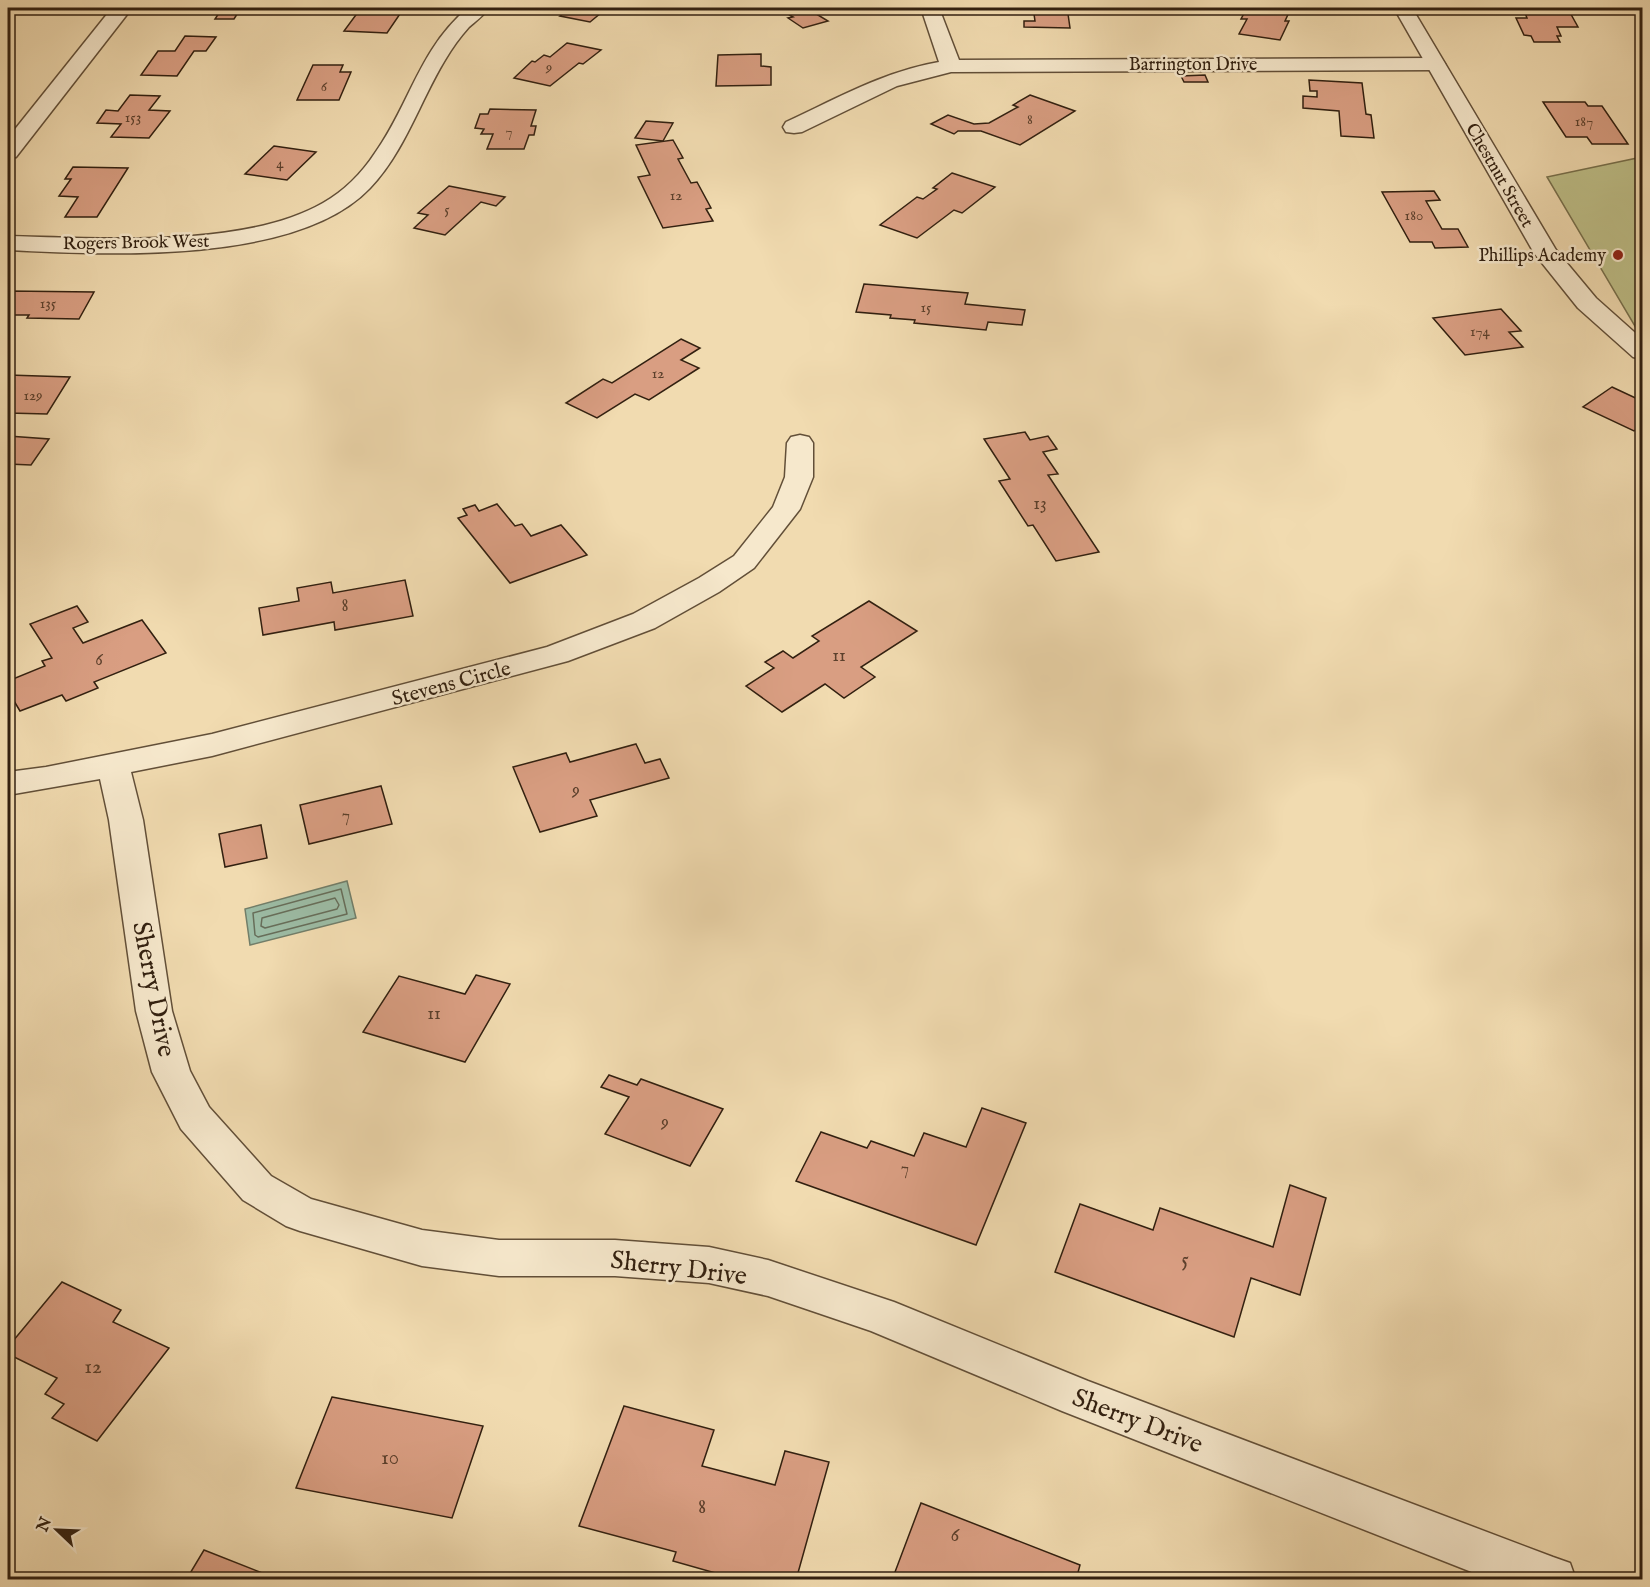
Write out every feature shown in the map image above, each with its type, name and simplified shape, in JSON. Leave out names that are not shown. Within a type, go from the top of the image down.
[{"type":"street","points":[[8,152],[122,8]]},
{"type":"street","name":"Rogers Brook West","points":[[8,243],[186,244],[248,236],[322,213],[341,201],[368,176],[381,160],[400,129],[422,81],[444,44],[466,18],[479,8]]},
{"type":"street","points":[[930,8],[951,66]]},
{"type":"street","name":"Chestnut Street","points":[[1403,8],[1546,253],[1587,303],[1642,352]]},
{"type":"street","name":"Barrington Drive","points":[[794,127],[896,80],[951,66],[1435,64]]},
{"type":"street","name":"Stevens Circle","points":[[8,783],[212,745],[422,692],[556,654],[644,621],[709,585],[744,562],[786,509],[799,477],[800,443]]},
{"type":"street","name":"Sherry Drive","points":[[113,765],[126,820],[154,1011],[171,1072],[195,1118],[235,1164],[257,1188],[300,1214],[422,1248],[499,1258],[615,1258],[709,1265],[768,1278],[879,1316],[1077,1397],[1553,1580]]},
{"type":"green space","name":"Phillips Academy","points":[[1642,157],[1642,335],[1547,177]]},
{"type":"water","points":[[347,881],[356,918],[250,945],[245,909]]},
{"type":"building","points":[[191,8],[241,8],[234,19],[215,19],[219,13],[187,13]]},
{"type":"building","points":[[361,8],[396,8],[393,11],[402,11],[387,33],[344,31]]},
{"type":"building","points":[[571,8],[607,8],[590,22],[560,16]]},
{"type":"building","points":[[778,8],[812,8],[808,9],[828,21],[803,28],[788,18],[793,17]]},
{"type":"building","points":[[1247,8],[1291,8],[1285,21],[1289,21],[1280,40],[1239,34],[1247,19],[1241,19]]},
{"type":"building","points":[[1523,8],[1568,9],[1578,27],[1557,27],[1561,36],[1557,36],[1560,42],[1534,42],[1531,36],[1524,35],[1516,18],[1527,18]]},
{"type":"building","points":[[1615,8],[1642,8],[1642,12],[1620,13]]},
{"type":"building","points":[[1034,14],[1068,14],[1070,28],[1024,27],[1024,21],[1035,21]]},
{"type":"building","points":[[185,36],[216,37],[206,51],[194,51],[177,76],[141,75],[158,51],[175,51]]},
{"type":"building","points":[[567,43],[601,50],[583,64],[579,63],[550,86],[514,78],[532,61],[535,62],[544,55],[550,57]]},
{"type":"building","points":[[761,54],[761,66],[771,67],[771,85],[716,86],[718,55]]},
{"type":"building","points":[[313,65],[343,65],[340,72],[351,72],[339,100],[297,100]]},
{"type":"building","points":[[1205,75],[1208,82],[1184,82],[1181,76]]},
{"type":"building","points":[[1309,80],[1362,83],[1366,114],[1371,115],[1374,138],[1341,136],[1339,111],[1303,108],[1303,96],[1317,97],[1317,91],[1310,91]]},
{"type":"building","points":[[130,95],[160,96],[149,110],[170,111],[149,138],[111,137],[121,124],[97,123],[106,110],[118,111]]},
{"type":"building","points":[[1030,95],[1075,111],[1020,145],[981,131],[958,131],[954,134],[931,124],[948,115],[974,124],[989,123],[1018,107],[1013,105]]},
{"type":"building","points":[[1543,102],[1585,102],[1588,106],[1602,106],[1628,144],[1592,144],[1587,137],[1566,137]]},
{"type":"building","points":[[490,109],[536,110],[531,126],[536,126],[534,135],[529,135],[524,149],[487,149],[493,134],[481,134],[484,129],[475,128],[480,114],[488,114]]},
{"type":"building","points":[[646,121],[673,123],[663,141],[635,138]]},
{"type":"building","points":[[673,140],[683,158],[678,159],[691,183],[697,182],[711,208],[706,209],[713,221],[663,228],[638,177],[650,175],[636,145]]},
{"type":"building","points":[[274,146],[316,152],[287,180],[245,174]]},
{"type":"building","points":[[73,167],[128,168],[97,217],[65,217],[78,197],[59,196],[71,179],[65,179]]},
{"type":"building","points":[[952,173],[995,187],[962,213],[954,210],[917,238],[880,225],[917,197],[923,199],[937,189],[933,188]]},
{"type":"building","points":[[449,186],[505,197],[496,206],[481,202],[445,235],[414,228],[428,215],[418,213]]},
{"type":"building","points":[[1434,191],[1440,200],[1426,201],[1442,229],[1458,229],[1468,247],[1435,248],[1432,242],[1410,242],[1382,192]]},
{"type":"building","points":[[864,284],[968,293],[965,304],[1025,310],[1022,325],[988,322],[986,330],[914,323],[915,320],[890,318],[891,315],[856,312]]},
{"type":"building","points":[[8,291],[94,292],[79,319],[27,318],[29,315],[8,315]]},
{"type":"building","points":[[1501,309],[1521,331],[1509,332],[1523,347],[1465,355],[1433,318]]},
{"type":"building","points":[[681,339],[700,348],[681,360],[699,368],[649,400],[635,394],[597,418],[566,403],[603,379],[612,383]]},
{"type":"building","points":[[8,375],[70,377],[47,414],[8,413]]},
{"type":"building","points":[[1612,387],[1642,401],[1642,425],[1634,431],[1583,407]]},
{"type":"building","points":[[1025,432],[1030,440],[1048,436],[1057,449],[1043,452],[1058,474],[1048,475],[1099,552],[1056,561],[1033,525],[1028,526],[999,481],[1010,479],[984,439]]},
{"type":"building","points":[[8,436],[49,439],[31,465],[8,464]]},
{"type":"building","points":[[497,504],[515,526],[522,524],[531,536],[561,525],[587,555],[510,583],[458,518],[467,515],[463,509],[475,505],[479,511]]},
{"type":"building","points":[[405,580],[413,616],[335,630],[334,622],[263,635],[259,608],[299,601],[297,588],[331,582],[333,593]]},
{"type":"building","points":[[869,601],[917,631],[861,667],[875,677],[844,698],[825,684],[782,712],[746,686],[774,668],[765,662],[783,651],[793,658],[819,641],[812,636]]},
{"type":"building","points":[[77,606],[88,622],[73,628],[83,643],[142,620],[166,653],[94,682],[98,688],[66,701],[62,695],[20,711],[8,691],[8,681],[45,666],[42,661],[52,658],[30,624]]},
{"type":"building","points":[[636,744],[645,763],[660,759],[669,778],[590,800],[597,816],[540,832],[513,767],[566,753],[570,762]]},
{"type":"building","points":[[381,786],[392,824],[309,844],[300,805]]},
{"type":"building","points":[[261,825],[267,858],[225,867],[219,834]]},
{"type":"building","points":[[476,975],[510,984],[465,1062],[363,1032],[399,976],[465,994]]},
{"type":"building","points":[[609,1075],[637,1085],[641,1079],[723,1109],[690,1166],[605,1134],[629,1097],[601,1087]]},
{"type":"building","points":[[982,1108],[1026,1123],[976,1245],[796,1181],[821,1132],[867,1148],[871,1141],[914,1156],[924,1133],[966,1147]]},
{"type":"building","points":[[1290,1185],[1326,1198],[1300,1295],[1251,1278],[1234,1337],[1055,1272],[1080,1204],[1153,1230],[1160,1208],[1273,1247]]},
{"type":"building","points":[[62,1282],[121,1310],[113,1322],[169,1348],[97,1441],[52,1418],[64,1404],[45,1394],[57,1378],[8,1354],[8,1347]]},
{"type":"building","points":[[332,1397],[483,1426],[452,1518],[296,1488]]},
{"type":"building","points":[[624,1406],[714,1430],[702,1466],[775,1485],[785,1451],[829,1462],[796,1580],[740,1580],[673,1561],[676,1552],[579,1526]]},
{"type":"building","points":[[921,1503],[1080,1565],[1076,1580],[892,1580]]},
{"type":"building","points":[[204,1550],[270,1576],[268,1580],[186,1580]]},
{"type":"place","name":"Phillips Academy","points":[[1618,255]]}]
